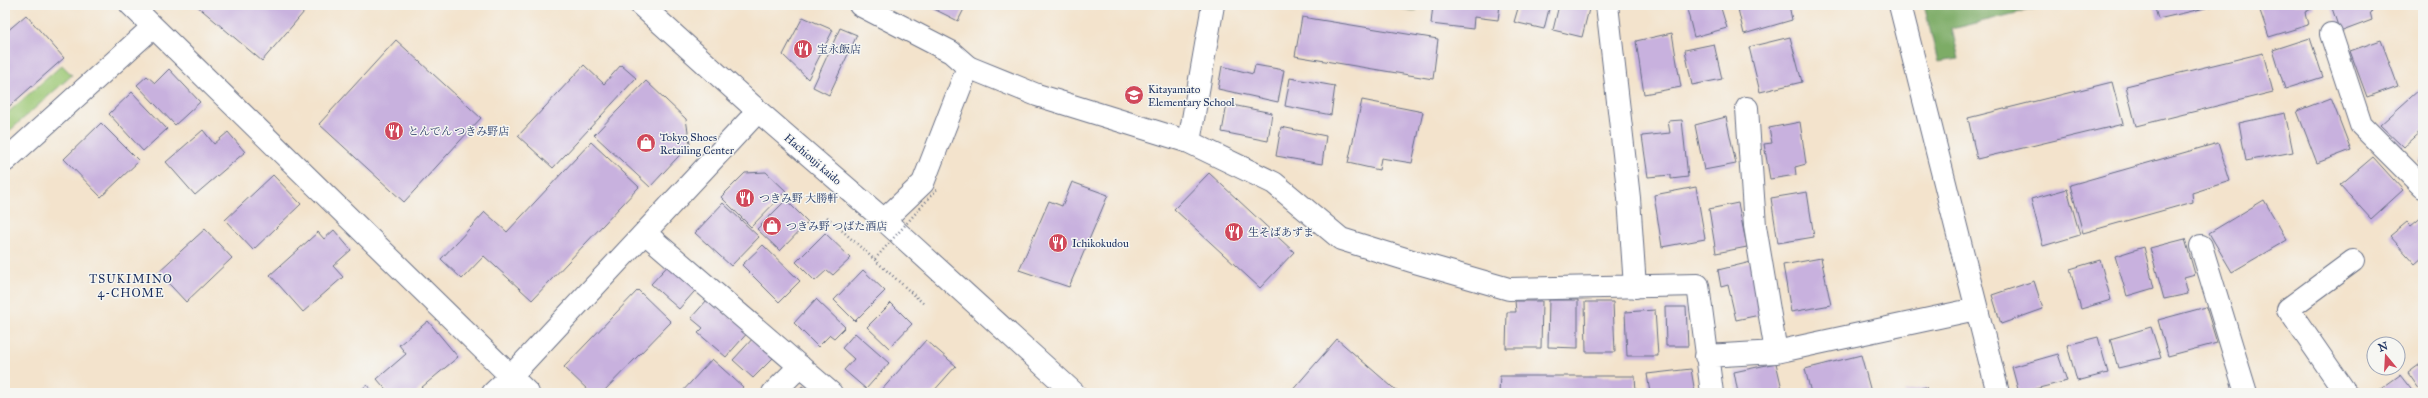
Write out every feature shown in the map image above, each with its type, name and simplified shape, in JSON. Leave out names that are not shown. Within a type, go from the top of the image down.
[{"type":"street","points":[[131,5],[528,393]]},
{"type":"street","name":"Hachiouji kaido","points":[[641,5],[758,111],[884,220],[1074,393]]},
{"type":"street","points":[[860,5],[951,52],[968,67],[1037,95],[1189,142],[1274,183],[1341,239],[1509,289],[1698,286],[1712,393]]},
{"type":"street","points":[[1189,142],[1213,5]]},
{"type":"street","points":[[1607,5],[1629,198],[1635,287]]},
{"type":"street","points":[[1900,5],[1998,393]]},
{"type":"street","points":[[5,161],[153,26]]},
{"type":"street","points":[[2332,34],[2361,125],[2423,187]]},
{"type":"street","points":[[884,220],[923,183],[968,67]]},
{"type":"street","points":[[1747,108],[1755,226],[1776,352]]},
{"type":"street","points":[[493,393],[511,376],[758,111]]},
{"type":"street","points":[[645,233],[831,393]]},
{"type":"street","points":[[2201,246],[2246,393]]},
{"type":"street","points":[[2344,392],[2288,309],[2353,261]]},
{"type":"street","points":[[1706,356],[1776,352],[1976,310]]},
{"type":"street","points":[[773,393],[800,366]]},
{"type":"path","points":[[875,259],[937,189]]},
{"type":"path","points":[[827,217],[924,304]]},
{"type":"green space","points":[[1381,5],[1418,5],[1416,11]]},
{"type":"green space","points":[[1924,5],[2049,5],[1952,29],[1959,59],[1938,62]]},
{"type":"green space","points":[[62,65],[72,75],[5,135],[5,115]]},
{"type":"building","points":[[196,5],[310,5],[262,61]]},
{"type":"building","points":[[926,5],[966,5],[958,21]]},
{"type":"building","points":[[1433,5],[1500,5],[1498,20],[1474,17],[1473,29],[1431,24]]},
{"type":"building","points":[[1519,5],[1550,5],[1544,29],[1514,22]]},
{"type":"building","points":[[1559,5],[1590,5],[1582,37],[1553,30]]},
{"type":"building","points":[[1686,5],[1720,5],[1727,28],[1694,37]]},
{"type":"building","points":[[1737,5],[1789,5],[1792,20],[1744,34]]},
{"type":"building","points":[[2154,5],[2213,5],[2214,6],[2158,19]]},
{"type":"building","points":[[2258,5],[2313,5],[2314,8],[2305,12],[2308,25],[2269,37]]},
{"type":"building","points":[[2331,5],[2381,5],[2382,7],[2370,12],[2372,20],[2340,32]]},
{"type":"building","points":[[26,15],[64,58],[5,110],[5,33]]},
{"type":"building","points":[[803,17],[833,30],[808,79],[783,55]]},
{"type":"building","points":[[1302,17],[1438,39],[1433,79],[1295,56]]},
{"type":"building","points":[[840,28],[857,35],[829,95],[813,87]]},
{"type":"building","points":[[1672,33],[1681,87],[1644,94],[1636,41]]},
{"type":"building","points":[[1790,37],[1802,82],[1760,92],[1749,47]]},
{"type":"building","points":[[2310,38],[2323,77],[2285,89],[2273,50]]},
{"type":"building","points":[[396,40],[481,118],[404,202],[319,124]]},
{"type":"building","points":[[2381,40],[2398,86],[2367,97],[2350,51]]},
{"type":"building","points":[[1714,44],[1722,79],[1692,85],[1685,50]]},
{"type":"building","points":[[2263,53],[2273,92],[2136,126],[2126,86]]},
{"type":"building","points":[[584,65],[604,84],[621,65],[636,78],[553,168],[518,136]]},
{"type":"building","points":[[1255,65],[1284,70],[1278,102],[1218,89],[1222,66],[1253,74]]},
{"type":"building","points":[[169,69],[200,102],[175,125],[137,85],[147,76],[155,83]]},
{"type":"building","points":[[1290,78],[1335,86],[1331,115],[1285,106]]},
{"type":"building","points":[[646,81],[686,119],[690,144],[650,187],[594,135]]},
{"type":"building","points":[[2112,82],[2123,124],[1977,159],[1968,118]]},
{"type":"building","points":[[2420,89],[2423,91],[2423,129],[2403,147],[2380,125]]},
{"type":"building","points":[[132,92],[167,129],[143,151],[109,114]]},
{"type":"building","points":[[2331,98],[2351,150],[2317,163],[2297,111]]},
{"type":"building","points":[[1362,100],[1423,112],[1412,163],[1381,158],[1379,170],[1348,163]]},
{"type":"building","points":[[1227,104],[1272,113],[1268,141],[1222,132]]},
{"type":"building","points":[[2285,113],[2293,152],[2246,161],[2239,123]]},
{"type":"building","points":[[1726,117],[1736,164],[1704,170],[1695,125]]},
{"type":"building","points":[[1682,120],[1688,177],[1671,179],[1671,175],[1648,177],[1642,136],[1670,133],[1668,121]]},
{"type":"building","points":[[1800,122],[1806,164],[1795,167],[1796,175],[1770,179],[1764,144],[1772,143],[1769,128]]},
{"type":"building","points":[[101,123],[139,161],[101,197],[64,159]]},
{"type":"building","points":[[1281,127],[1326,136],[1322,164],[1276,156]]},
{"type":"building","points":[[203,130],[214,144],[228,132],[245,152],[195,195],[166,162]]},
{"type":"building","points":[[591,142],[639,187],[532,300],[484,256],[462,279],[441,259],[485,212],[507,232]]},
{"type":"building","points":[[2218,143],[2230,181],[2192,193],[2193,202],[2083,233],[2070,185]]},
{"type":"building","points":[[2423,156],[2423,166],[2418,160]]},
{"type":"building","points":[[2373,157],[2403,190],[2371,219],[2340,185]]},
{"type":"building","points":[[766,172],[786,191],[751,227],[721,197],[745,173]]},
{"type":"building","points":[[1209,173],[1294,252],[1260,288],[1174,209]]},
{"type":"building","points":[[273,175],[301,204],[253,250],[225,220]]},
{"type":"building","points":[[1072,182],[1108,195],[1069,287],[1019,270],[1049,201],[1062,206]]},
{"type":"building","points":[[1696,187],[1705,239],[1662,247],[1654,195]]},
{"type":"building","points":[[2067,189],[2080,235],[2043,246],[2031,199]]},
{"type":"building","points":[[1807,192],[1814,237],[1778,243],[1771,198]]},
{"type":"building","points":[[786,200],[808,222],[780,251],[757,229]]},
{"type":"building","points":[[2264,200],[2287,240],[2232,272],[2209,233]]},
{"type":"building","points":[[723,203],[759,237],[731,266],[695,233]]},
{"type":"building","points":[[1738,203],[1747,247],[1716,253],[1709,209]]},
{"type":"building","points":[[2423,216],[2423,257],[2415,264],[2390,236],[2407,222],[2411,226]]},
{"type":"building","points":[[205,229],[232,258],[186,302],[158,272]]},
{"type":"building","points":[[334,230],[351,250],[333,266],[343,277],[303,312],[270,275],[318,232],[324,239]]},
{"type":"building","points":[[825,233],[851,258],[833,275],[827,270],[815,281],[796,262]]},
{"type":"building","points":[[2185,239],[2195,274],[2184,277],[2188,294],[2164,299],[2150,248]]},
{"type":"building","points":[[763,245],[800,281],[779,302],[742,265]]},
{"type":"building","points":[[2144,247],[2154,288],[2127,296],[2115,256]]},
{"type":"building","points":[[1821,258],[1831,305],[1791,312],[1783,265]]},
{"type":"building","points":[[673,260],[701,284],[679,309],[651,284]]},
{"type":"building","points":[[2100,260],[2111,300],[2081,309],[2070,269]]},
{"type":"building","points":[[1751,262],[1764,314],[1736,320],[1728,285],[1721,287],[1718,270]]},
{"type":"building","points":[[863,270],[885,291],[855,321],[834,300]]},
{"type":"building","points":[[2034,281],[2043,309],[2001,324],[1992,295]]},
{"type":"building","points":[[638,290],[671,322],[602,393],[591,393],[564,367]]},
{"type":"building","points":[[816,299],[845,327],[834,338],[830,335],[818,347],[794,323]]},
{"type":"building","points":[[707,300],[750,330],[726,357],[698,333],[703,328],[691,318]]},
{"type":"building","points":[[1549,300],[1578,300],[1578,348],[1548,347]]},
{"type":"building","points":[[1515,301],[1542,301],[1541,348],[1506,348],[1507,312],[1516,312]]},
{"type":"building","points":[[1585,302],[1613,302],[1615,352],[1586,352]]},
{"type":"building","points":[[891,303],[912,324],[889,348],[867,327]]},
{"type":"building","points":[[1665,307],[1686,307],[1688,346],[1666,346]]},
{"type":"building","points":[[2206,307],[2217,343],[2168,356],[2158,320]]},
{"type":"building","points":[[1655,310],[1658,356],[1627,356],[1625,312]]},
{"type":"building","points":[[428,321],[458,357],[415,393],[389,393],[377,379],[406,354],[399,345]]},
{"type":"building","points":[[2151,327],[2161,358],[2118,368],[2110,339]]},
{"type":"building","points":[[855,333],[889,363],[866,389],[844,370],[854,359],[842,348]]},
{"type":"building","points":[[755,336],[776,355],[753,378],[733,360]]},
{"type":"building","points":[[2098,337],[2108,373],[2077,381],[2067,345]]},
{"type":"building","points":[[1337,339],[1399,393],[1290,393]]},
{"type":"building","points":[[926,340],[956,366],[932,393],[879,393]]},
{"type":"building","points":[[2058,354],[2067,381],[2019,393],[2012,367]]},
{"type":"building","points":[[1861,355],[1871,392],[1811,393],[1805,369]]},
{"type":"building","points":[[712,359],[743,387],[738,393],[681,393]]},
{"type":"building","points":[[2423,362],[2423,393],[2422,393],[2408,373]]},
{"type":"building","points":[[1776,363],[1783,393],[1738,393],[1734,372]]},
{"type":"building","points":[[1691,369],[1695,393],[1650,393],[1647,374]]},
{"type":"building","points":[[1500,376],[1635,376],[1636,393],[1499,393]]},
{"type":"building","points":[[2401,376],[2414,393],[2375,393]]},
{"type":"building","points":[[367,385],[373,393],[357,393]]},
{"type":"building","points":[[802,386],[811,393],[797,393]]},
{"type":"building","points":[[1926,387],[1928,393],[1904,393],[1904,392]]},
{"type":"building","points":[[2230,389],[2231,393],[2216,393]]},
{"type":"place","name":"宝永飯店","points":[[803,49]]},
{"type":"place","name":"Kitayamato Elementary School","points":[[1134,95]]},
{"type":"place","name":"とんでん つきみ野店","points":[[394,131]]},
{"type":"place","name":"Tokyo Shoes Retailing Center","points":[[646,143]]},
{"type":"place","name":"つきみ野 大勝軒","points":[[745,198]]},
{"type":"place","name":"つきみ野 つばた酒店","points":[[772,226]]},
{"type":"place","name":"生そばあずま","points":[[1234,232]]},
{"type":"place","name":"Ichikokudou","points":[[1058,243]]},
{"type":"district","name":"TSUKIMINO 4-CHOME","points":[[131,286]]}]
